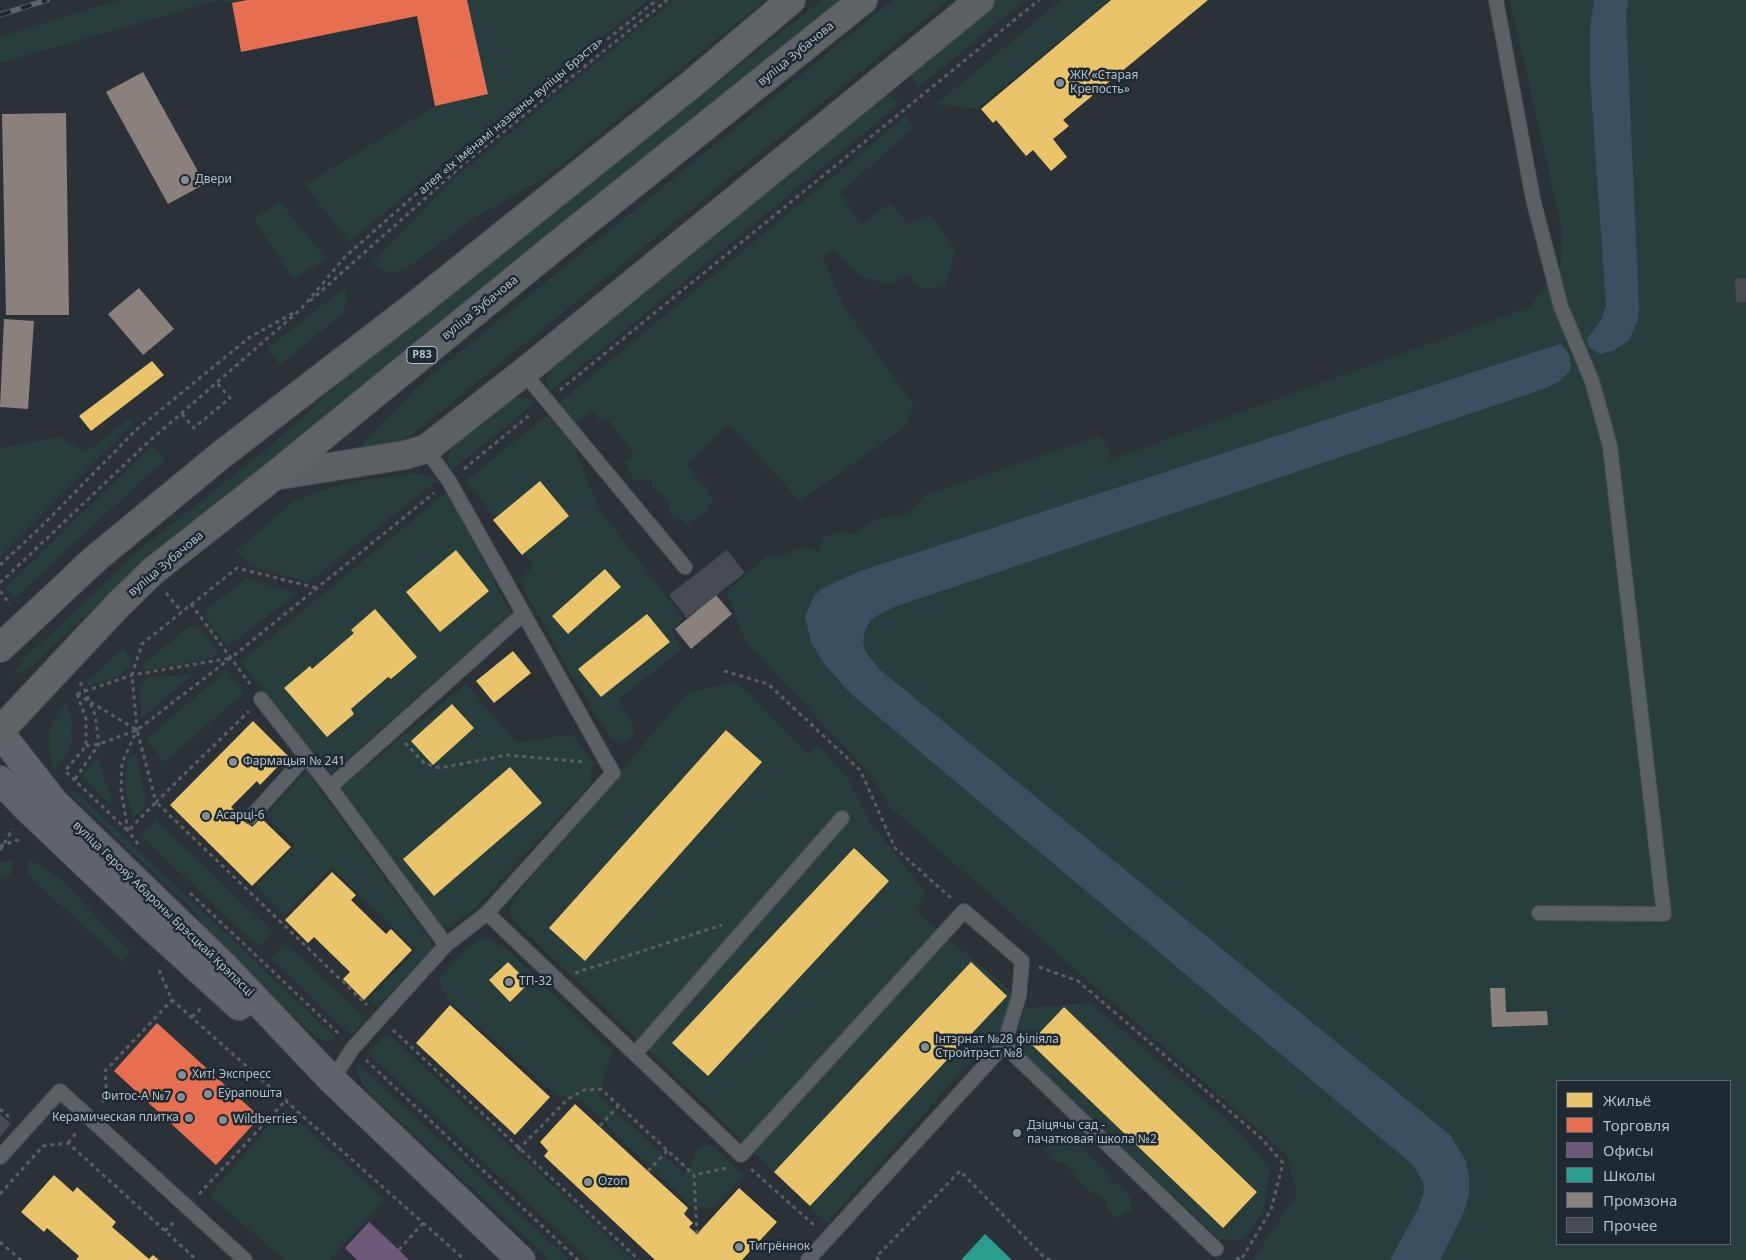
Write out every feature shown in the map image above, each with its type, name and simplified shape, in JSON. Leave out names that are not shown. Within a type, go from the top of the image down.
[{"type":"highway","points":[[0,648],[95,559],[221,455],[421,301],[693,83],[791,0]]},
{"type":"highway","name":"вуліца Зубачова","points":[[0,732],[62,664],[154,571],[863,0]]},
{"type":"main road","name":"вуліца Герояў Абароны Брэсцкай Крэпасці","points":[[0,732],[39,819]]},
{"type":"main road","name":"вуліца Герояў Абароны Брэсцкай Крэпасці","points":[[0,780],[39,819],[222,964],[332,1080],[521,1260]]},
{"type":"street","points":[[274,476],[405,455],[426,449],[524,373],[980,0]]},
{"type":"lane","points":[[1496,0],[1533,199],[1561,307],[1592,381],[1610,446],[1664,914],[1539,913]]},
{"type":"lane","points":[[524,373],[685,567]]},
{"type":"lane","points":[[332,1080],[353,1048],[446,945],[487,913],[613,774],[449,481],[426,449]]},
{"type":"lane","points":[[330,787],[523,614]]},
{"type":"lane","points":[[261,699],[330,787],[446,945]]},
{"type":"lane","points":[[251,817],[306,756]]},
{"type":"lane","points":[[635,1054],[842,818]]},
{"type":"lane","points":[[487,913],[741,1154],[964,911],[1022,961],[1018,996],[1004,1045],[808,1260]]},
{"type":"lane","points":[[1004,1045],[1216,1250]]},
{"type":"lane","points":[[0,1157],[60,1091],[245,1260]]},
{"type":"path","points":[[0,584],[182,414],[301,309],[345,257],[459,156],[657,0]]},
{"type":"path","name":"алея «Іх імёнамі названы вуліцы Брэста»","points":[[301,309],[465,163],[667,0]]},
{"type":"path","points":[[86,746],[99,744],[137,730],[232,657],[1039,0]]},
{"type":"path","points":[[0,565],[42,526],[136,430],[250,337],[301,309]]},
{"type":"path","points":[[182,414],[194,428],[230,398],[217,383]]},
{"type":"path","points":[[192,604],[261,699],[156,802],[137,730],[132,675],[142,644],[192,604],[237,568],[317,588]]},
{"type":"path","points":[[0,592],[25,623]]},
{"type":"path","points":[[77,694],[132,675],[232,657]]},
{"type":"path","points":[[0,848],[39,819],[75,779],[99,744],[95,714],[85,691],[62,664]]},
{"type":"path","points":[[724,671],[768,684],[860,770],[895,848],[964,911]]},
{"type":"path","points":[[77,694],[137,730]]},
{"type":"path","points":[[77,694],[86,719],[86,746],[65,771],[128,831],[139,846]]},
{"type":"path","points":[[128,831],[121,790],[122,763],[137,730]]},
{"type":"path","points":[[393,730],[424,763],[440,768],[507,755],[586,762],[606,761]]},
{"type":"path","points":[[5,844],[14,827],[39,819]]},
{"type":"path","points":[[189,893],[578,1260]]},
{"type":"path","points":[[556,979],[723,924]]},
{"type":"path","points":[[1022,961],[1078,981],[1261,1138],[1283,1163],[1271,1210],[1241,1260],[1216,1250]]},
{"type":"path","points":[[152,962],[159,970],[172,1000],[287,1099],[465,1260]]},
{"type":"path","points":[[68,1144],[107,1096],[105,1071],[172,1000]]},
{"type":"path","points":[[518,1150],[568,1099],[584,1090],[602,1089],[694,1175],[697,1234]]},
{"type":"path","points":[[165,1232],[287,1099]]},
{"type":"path","points":[[600,1126],[619,1105]]},
{"type":"path","points":[[0,1194],[43,1146],[68,1144],[197,1260]]},
{"type":"path","points":[[648,1171],[668,1150]]},
{"type":"path","points":[[746,1164],[829,1239]]},
{"type":"path","points":[[694,1175],[729,1168]]},
{"type":"path","points":[[879,1260],[876,1257],[960,1171],[1046,1259],[1055,1260]]},
{"type":"path","points":[[399,1250],[424,1222]]},
{"type":"path","points":[[0,1242],[21,1260]]},
{"type":"green space","points":[[119,0],[219,0],[0,63],[0,37]]},
{"type":"green space","points":[[219,0],[247,0],[232,3]]},
{"type":"green space","points":[[467,0],[648,0],[517,107],[466,145],[349,242],[305,185],[435,106],[488,94]]},
{"type":"green space","points":[[674,0],[765,0],[545,178],[477,216],[404,270],[392,272],[381,270],[372,264],[453,179]]},
{"type":"green space","points":[[822,0],[840,0],[272,459],[145,559],[29,669],[13,676],[24,659],[139,550],[271,446],[361,363]]},
{"type":"green space","points":[[893,0],[949,0],[414,433],[388,446],[356,451],[418,386]]},
{"type":"green space","points":[[996,0],[1025,0],[917,88],[910,71]]},
{"type":"green space","points":[[1061,0],[1109,0],[977,109],[937,104]]},
{"type":"green space","points":[[1510,0],[1746,0],[1746,1260],[1253,1260],[1297,1194],[1286,1154],[890,807],[871,775],[747,643],[726,592],[770,554],[779,557],[803,547],[818,552],[823,538],[840,532],[853,534],[878,519],[907,514],[925,495],[1100,436],[1110,452],[1110,460],[1530,307],[1560,267],[1562,230]]},
{"type":"green space","points":[[890,95],[899,104],[551,391],[546,380],[552,366],[877,97]]},
{"type":"green space","points":[[906,116],[913,128],[840,193],[861,224],[891,203],[907,224],[931,215],[955,249],[946,286],[922,289],[908,275],[889,284],[862,277],[835,251],[822,257],[845,308],[914,406],[905,427],[800,501],[729,424],[687,464],[703,486],[709,487],[708,493],[714,501],[707,506],[707,510],[686,525],[682,519],[674,519],[669,511],[669,502],[652,486],[652,479],[634,480],[625,463],[634,454],[608,419],[599,420],[593,410],[573,425],[558,404]]},
{"type":"green space","points":[[280,202],[326,259],[293,279],[254,219]]},
{"type":"green space","points":[[345,287],[347,302],[341,315],[280,365],[267,349]]},
{"type":"green space","points":[[515,398],[527,398],[536,402],[452,470],[448,459],[450,447]]},
{"type":"green space","points":[[547,415],[573,445],[600,510],[683,618],[671,629],[681,650],[618,700],[635,729],[631,737],[623,744],[612,740],[570,673],[519,581],[534,566],[466,481]]},
{"type":"green space","points":[[129,419],[133,423],[0,556],[0,448],[59,437],[86,452]]},
{"type":"green space","points":[[154,447],[165,459],[15,598],[5,588],[150,448]]},
{"type":"green space","points":[[419,473],[438,480],[309,582],[250,566],[236,551],[293,502],[319,491],[357,481]]},
{"type":"green space","points":[[448,491],[511,614],[331,773],[241,662]]},
{"type":"green space","points":[[247,578],[296,594],[228,646],[206,618],[206,610]]},
{"type":"green space","points":[[197,625],[218,651],[212,658],[146,670],[142,666],[189,626]]},
{"type":"green space","points":[[123,648],[132,660],[131,665],[118,676],[89,686],[87,682]]},
{"type":"green space","points":[[227,670],[244,692],[164,763],[147,739]]},
{"type":"green space","points":[[194,674],[141,718],[140,685],[147,678]]},
{"type":"green space","points":[[735,682],[808,755],[818,745],[849,780],[872,825],[926,893],[916,912],[1010,990],[1011,1022],[994,1035],[827,1223],[514,920],[510,909],[514,898],[687,693]]},
{"type":"green space","points":[[466,684],[517,743],[572,734],[593,762],[590,785],[475,908],[445,931],[340,788]]},
{"type":"green space","points":[[65,703],[71,717],[72,739],[68,752],[54,770],[49,749],[49,733]]},
{"type":"green space","points":[[137,754],[146,806],[133,818],[125,789],[127,760]]},
{"type":"green space","points":[[97,756],[112,802],[110,804],[82,776]]},
{"type":"green space","points":[[306,771],[431,942],[432,949],[378,1006],[369,999],[416,950],[332,868],[284,915],[256,886],[295,845],[266,815]]},
{"type":"green space","points":[[74,790],[336,1038],[326,1041],[317,1038],[226,954],[191,908],[70,794]]},
{"type":"green space","points":[[156,820],[273,932],[258,947],[141,835]]},
{"type":"green space","points":[[14,859],[10,876],[0,880],[0,863]]},
{"type":"green space","points":[[29,859],[58,877],[130,951],[123,962],[28,875]]},
{"type":"green space","points":[[485,937],[504,947],[612,1051],[599,1096],[685,1175],[699,1146],[714,1146],[743,1176],[714,1208],[691,1206],[582,1101],[556,1095],[448,1000],[438,980],[468,947]]},
{"type":"green space","points":[[285,943],[366,1018],[351,1035],[271,958]]},
{"type":"green space","points":[[1091,1003],[1233,1125],[1270,1168],[1263,1213],[1243,1240],[1219,1239],[1015,1045],[1024,1008]]},
{"type":"green space","points":[[387,1033],[633,1260],[589,1260],[368,1053]]},
{"type":"green space","points":[[357,1063],[569,1260],[550,1260],[366,1090],[357,1073]]},
{"type":"green space","points":[[284,1108],[385,1200],[329,1260],[284,1260],[210,1195]]},
{"type":"green space","points":[[1068,1136],[1106,1171],[1114,1185],[1119,1184],[1131,1197],[1131,1211],[1116,1218],[1109,1212],[1104,1198],[1087,1189],[1064,1163],[1051,1160],[1045,1149],[1056,1140]]},
{"type":"water","points":[[1594,0],[1628,0],[1626,15],[1639,307],[1638,320],[1629,340],[1615,350],[1600,354],[1589,347],[1587,339],[1602,319],[1606,305],[1590,78],[1590,29]]},
{"type":"water","points":[[1560,344],[1569,354],[1571,366],[1569,372],[1560,381],[1546,388],[894,607],[870,621],[863,641],[865,651],[879,669],[1450,1135],[1466,1161],[1469,1177],[1469,1195],[1464,1212],[1440,1260],[1390,1260],[1418,1209],[1424,1192],[1423,1182],[1413,1165],[850,693],[823,662],[812,644],[805,617],[814,596],[823,588],[860,571]]},
{"type":"building: Жильё","name":"ЖК «Старая Крепость»","points":[[1111,0],[1208,0],[1063,120],[1069,126],[1053,139],[1067,157],[1051,171],[1033,150],[1026,156],[996,120],[993,123],[981,109]]},
{"type":"building: Жильё","points":[[152,361],[164,375],[91,431],[79,416]]},
{"type":"building: Жильё","points":[[540,481],[569,516],[522,555],[493,520]]},
{"type":"building: Жильё","points":[[456,550],[489,591],[440,632],[406,592]]},
{"type":"building: Жильё","points":[[605,569],[621,587],[568,634],[552,616]]},
{"type":"building: Жильё","points":[[375,609],[417,657],[391,679],[388,677],[351,709],[354,714],[327,737],[284,688],[310,666],[312,669],[354,633],[351,630]]},
{"type":"building: Жильё","points":[[647,614],[670,642],[601,697],[578,669]]},
{"type":"building: Жильё","points":[[513,651],[531,673],[494,703],[476,681]]},
{"type":"building: Жильё","points":[[452,704],[474,728],[433,765],[411,741]]},
{"type":"building: Жильё","points":[[253,721],[288,756],[260,785],[257,781],[231,807],[252,827],[261,818],[291,847],[252,886],[170,805]]},
{"type":"building: Жильё","points":[[726,730],[762,762],[585,961],[549,928]]},
{"type":"building: Жильё","points":[[510,767],[542,803],[434,896],[403,859]]},
{"type":"building: Жильё","points":[[854,848],[889,881],[708,1076],[672,1043]]},
{"type":"building: Жильё","points":[[332,872],[356,895],[351,900],[386,934],[391,929],[412,950],[364,1000],[343,979],[350,972],[314,937],[308,943],[285,920]]},
{"type":"building: Жильё","name":"ТП-32","points":[[508,962],[529,983],[510,1002],[489,980]]},
{"type":"building: Жильё","name":"Інтэрнат №28 фiлiяла Стройтрэст №8","points":[[971,962],[1007,996],[810,1206],[774,1172]]},
{"type":"building: Жильё","points":[[450,1005],[550,1097],[515,1135],[416,1043]]},
{"type":"building: Жильё","points":[[1064,1007],[1257,1192],[1223,1228],[1030,1043]]},
{"type":"building: Жильё","points":[[575,1104],[688,1208],[684,1214],[693,1223],[689,1227],[697,1234],[739,1188],[777,1222],[742,1260],[655,1260],[544,1156],[548,1151],[540,1142]]},
{"type":"building: Жильё","points":[[54,1175],[73,1192],[77,1187],[116,1222],[112,1227],[149,1259],[153,1255],[159,1260],[76,1260],[79,1256],[47,1228],[44,1232],[21,1212]]},
{"type":"building: Торговля","points":[[247,0],[467,0],[488,94],[435,106],[417,16],[241,52],[232,3]]},
{"type":"building: Торговля","points":[[157,1023],[260,1117],[216,1165],[114,1071]]},
{"type":"building: Офисы","points":[[369,1222],[409,1260],[357,1260],[345,1248]]},
{"type":"building: Школы","points":[[985,1234],[1012,1260],[961,1260]]},
{"type":"building: Промзона","points":[[143,72],[205,184],[168,204],[106,92]]},
{"type":"building: Промзона","points":[[66,113],[69,315],[6,315],[2,114]]},
{"type":"building: Промзона","points":[[139,288],[174,329],[143,355],[108,314]]},
{"type":"building: Промзона","points":[[4,319],[34,321],[28,409],[0,407]]},
{"type":"building: Промзона","points":[[716,595],[732,614],[691,649],[675,629]]},
{"type":"building: Промзона","points":[[1490,988],[1505,988],[1506,1012],[1547,1011],[1548,1025],[1492,1027]]},
{"type":"building: Прочее","points":[[1735,278],[1746,278],[1746,302],[1736,303]]},
{"type":"building: Прочее","points":[[727,550],[745,573],[687,618],[669,595]]},
{"type":"building: Прочее","points":[[0,1114],[11,1124],[0,1137]]},
{"type":"railway","points":[[0,15],[47,0]]},
{"type":"place","name":"ЖК «Старая Крепость»","points":[[1060,83]]},
{"type":"place","name":"Двери","points":[[185,180]]},
{"type":"place","name":"Фармацыя № 241","points":[[233,762]]},
{"type":"place","name":"Асарці-6","points":[[206,816]]},
{"type":"place","name":"ТП-32","points":[[509,982]]},
{"type":"place","name":"Інтэрнат №28 фiлiяла Стройтрэст №8","points":[[925,1047]]},
{"type":"place","name":"Хит! Экспресс","points":[[182,1075]]},
{"type":"place","name":"Еўрапошта","points":[[208,1094]]},
{"type":"place","name":"Фитос-А №7","points":[[181,1097]]},
{"type":"place","name":"Керамическая плитка","points":[[189,1118]]},
{"type":"place","name":"Wildberries","points":[[223,1120]]},
{"type":"place","name":"Дзіцячы сад - пачатковая школа №2","points":[[1017,1133]]},
{"type":"place","name":"Ozon","points":[[588,1182]]},
{"type":"place","name":"Тигрённок","points":[[739,1247]]}]
